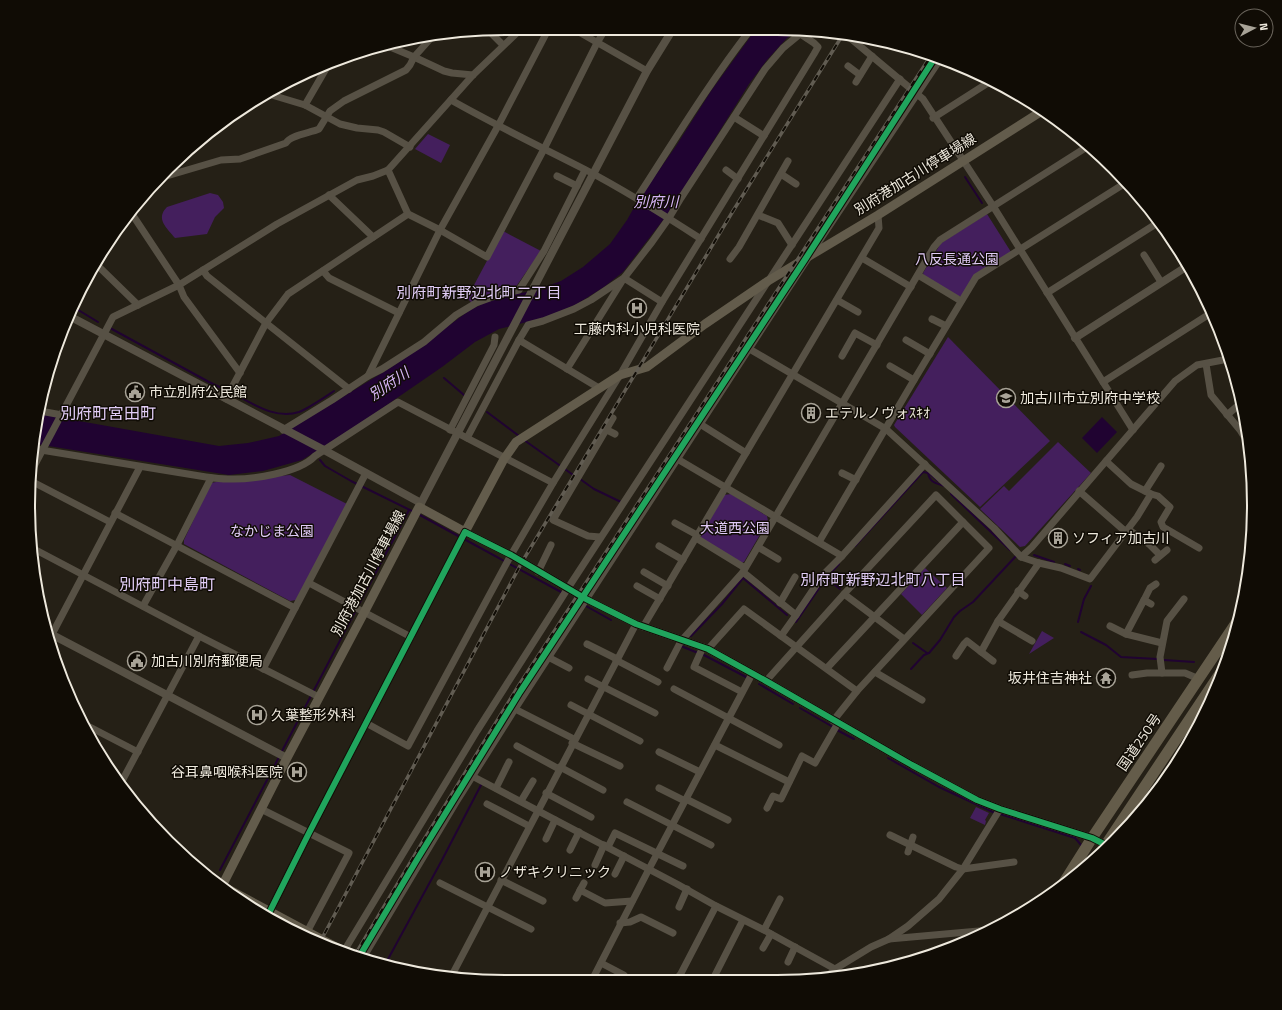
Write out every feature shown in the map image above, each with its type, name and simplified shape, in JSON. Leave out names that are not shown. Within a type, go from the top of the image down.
[{"type":"highway","name":"国道250号","points":[[1071,871],[1229,634]]},
{"type":"highway","name":"国道250号","points":[[1120,825],[1167,752],[1208,693]]},
{"type":"main road","name":"別府港加古川停車場線","points":[[225,882],[287,758],[419,506],[465,533],[504,459],[516,442],[620,375],[647,367],[705,324],[768,281],[878,215],[1038,114]]},
{"type":"main road","points":[[261,907],[274,914]]},
{"type":"street","points":[[493,35],[503,45]]},
{"type":"street","points":[[514,35],[473,75],[388,170],[357,180],[277,224],[179,285],[113,317],[62,415],[39,450],[211,478],[242,479],[267,476],[292,469],[310,461],[315,456],[398,402],[552,483]]},
{"type":"street","points":[[368,376],[440,230],[498,126],[544,35]]},
{"type":"street","points":[[584,35],[647,71]]},
{"type":"street","points":[[388,170],[408,214],[440,230],[486,257],[544,149],[602,35]]},
{"type":"street","points":[[453,432],[589,172],[669,35]]},
{"type":"street","points":[[638,198],[731,54],[746,35]]},
{"type":"street","points":[[567,369],[624,278],[669,218],[765,69],[783,48],[798,36]]},
{"type":"street","points":[[366,723],[408,746],[511,555],[552,483],[620,375],[662,302],[818,47],[803,36]]},
{"type":"street","points":[[171,175],[221,160],[240,159],[286,143],[288,140],[296,136],[319,129],[330,111],[344,101],[406,70],[414,57],[428,42]]},
{"type":"street","points":[[855,42],[923,100],[933,118],[964,161],[993,206],[1019,250],[1133,430]]},
{"type":"street","points":[[394,48],[444,71],[473,75]]},
{"type":"street","points":[[856,82],[872,56]]},
{"type":"street","points":[[366,954],[472,776],[675,458],[700,424],[747,348],[918,95],[938,64]]},
{"type":"street","points":[[848,66],[860,75]]},
{"type":"street","points":[[305,105],[320,73]]},
{"type":"street","points":[[348,948],[477,731],[600,537],[900,80]]},
{"type":"street","points":[[933,118],[987,84]]},
{"type":"street","points":[[274,96],[305,105],[340,124],[384,132],[410,147]]},
{"type":"street","points":[[451,100],[498,126],[638,198],[701,239]]},
{"type":"street","points":[[734,117],[764,136]]},
{"type":"street","points":[[667,668],[681,640],[744,570],[934,247],[940,240],[1084,149]]},
{"type":"street","points":[[730,259],[742,249],[758,215],[788,161]]},
{"type":"street","points":[[726,170],[738,179]]},
{"type":"street","points":[[781,174],[796,184]]},
{"type":"street","points":[[557,176],[580,189]]},
{"type":"street","points":[[819,542],[976,277],[1121,186]]},
{"type":"street","points":[[283,430],[424,342],[456,315],[476,303],[498,295],[519,290],[544,251],[580,189]]},
{"type":"street","points":[[329,195],[373,236]]},
{"type":"street","points":[[226,400],[266,323],[288,294],[348,256],[373,236],[408,214]]},
{"type":"street","points":[[758,215],[778,223],[792,245]]},
{"type":"street","points":[[454,972],[617,659],[639,625],[660,599],[668,586],[862,258],[879,228],[878,215]]},
{"type":"street","points":[[134,217],[179,285],[184,297],[240,373]]},
{"type":"street","points":[[1046,293],[1154,225]]},
{"type":"street","points":[[1144,255],[1161,282]]},
{"type":"street","points":[[862,258],[911,287]]},
{"type":"street","points":[[100,267],[138,305]]},
{"type":"street","points":[[1075,338],[1183,269]]},
{"type":"street","points":[[203,270],[207,276],[349,388]]},
{"type":"street","points":[[323,271],[329,278],[399,313]]},
{"type":"street","points":[[918,275],[961,301]]},
{"type":"street","points":[[624,278],[662,302]]},
{"type":"street","points":[[467,438],[528,325],[574,310],[602,294],[624,278]]},
{"type":"street","points":[[837,300],[858,312]]},
{"type":"street","points":[[1103,382],[1207,316]]},
{"type":"street","points":[[74,319],[283,430],[324,450],[366,473],[419,506],[494,346],[495,337]]},
{"type":"street","points":[[932,319],[946,326]]},
{"type":"street","points":[[842,356],[855,333],[877,345]]},
{"type":"street","points":[[519,340],[599,388]]},
{"type":"street","points":[[906,340],[930,354]]},
{"type":"street","points":[[747,348],[886,429],[926,464],[994,528],[1021,556],[1039,563],[1061,568],[1090,579],[1127,531],[1159,476],[1160,466]]},
{"type":"street","points":[[1021,556],[1032,547],[1080,491],[1108,462],[1175,381],[1196,365],[1224,360]]},
{"type":"street","points":[[1206,364],[1211,395],[1241,432]]},
{"type":"street","points":[[890,366],[914,380]]},
{"type":"street","points":[[1227,414],[1236,407]]},
{"type":"street","points":[[44,412],[62,415]]},
{"type":"street","points":[[600,537],[588,536],[553,520],[613,418]]},
{"type":"street","points":[[700,424],[746,453]]},
{"type":"street","points":[[606,430],[614,434]]},
{"type":"street","points":[[675,458],[842,556]]},
{"type":"street","points":[[1108,462],[1131,484],[1148,493],[1158,496],[1170,507],[1161,522],[1162,527],[1199,548]]},
{"type":"street","points":[[781,636],[823,575],[926,464]]},
{"type":"street","points":[[52,630],[83,575],[140,467]]},
{"type":"street","points":[[584,467],[592,472]]},
{"type":"street","points":[[263,669],[366,473]]},
{"type":"street","points":[[842,473],[856,480]]},
{"type":"street","points":[[143,606],[177,545],[211,478]]},
{"type":"street","points":[[36,483],[110,522]]},
{"type":"street","points":[[1080,491],[1127,531],[1150,545],[1157,558],[1167,550]]},
{"type":"street","points":[[766,681],[936,495],[989,548],[857,691],[836,722],[815,763],[795,753]]},
{"type":"street","points":[[115,513],[295,608]]},
{"type":"street","points":[[827,668],[963,522]]},
{"type":"street","points":[[675,523],[744,570],[780,603],[796,615]]},
{"type":"street","points":[[270,911],[465,533],[511,555],[586,599],[639,625],[705,648],[966,794],[1000,809],[1092,838],[1102,843]]},
{"type":"street","points":[[538,572],[551,545]]},
{"type":"street","points":[[659,546],[683,560]]},
{"type":"street","points":[[758,547],[778,559]]},
{"type":"street","points":[[37,551],[319,697]]},
{"type":"street","points":[[981,652],[998,621],[1039,563]]},
{"type":"street","points":[[644,572],[668,586]]},
{"type":"street","points":[[780,603],[795,578]]},
{"type":"street","points":[[309,582],[411,637]]},
{"type":"street","points":[[1126,634],[1150,588],[1156,584]]},
{"type":"street","points":[[637,586],[660,599]]},
{"type":"street","points":[[1018,591],[1025,596]]},
{"type":"street","points":[[844,594],[904,639]]},
{"type":"street","points":[[1162,673],[1160,657],[1167,620],[1184,599]]},
{"type":"street","points":[[1144,600],[1151,604]]},
{"type":"street","points":[[1168,607],[1174,611]]},
{"type":"street","points":[[742,692],[694,667],[705,648],[744,609],[857,691]]},
{"type":"street","points":[[998,621],[1032,641]]},
{"type":"street","points":[[1110,626],[1126,634],[1162,643]]},
{"type":"street","points":[[123,778],[199,636]]},
{"type":"street","points":[[54,638],[287,758]]},
{"type":"street","points":[[956,656],[967,641],[993,662]]},
{"type":"street","points":[[587,644],[655,678]]},
{"type":"street","points":[[548,657],[569,668]]},
{"type":"street","points":[[875,672],[922,700]]},
{"type":"street","points":[[1132,675],[1147,673],[1185,673],[1199,679]]},
{"type":"street","points":[[594,975],[752,674]]},
{"type":"street","points":[[588,680],[655,713]]},
{"type":"street","points":[[674,689],[728,718],[767,734],[779,745]]},
{"type":"street","points":[[632,711],[635,703]]},
{"type":"street","points":[[571,705],[621,735],[640,741]]},
{"type":"street","points":[[515,709],[620,766]]},
{"type":"street","points":[[1167,752],[1197,716]]},
{"type":"street","points":[[91,728],[138,752]]},
{"type":"street","points":[[714,745],[789,782]]},
{"type":"street","points":[[516,746],[603,790]]},
{"type":"street","points":[[604,758],[608,751]]},
{"type":"street","points":[[525,759],[528,752]]},
{"type":"street","points":[[663,756],[700,772]]},
{"type":"street","points":[[767,808],[773,796],[781,799],[802,756]]},
{"type":"street","points":[[496,788],[509,762]]},
{"type":"street","points":[[472,776],[522,801],[835,969]]},
{"type":"street","points":[[522,801],[533,781]]},
{"type":"street","points":[[659,788],[728,820]]},
{"type":"street","points":[[546,793],[583,808],[591,817]]},
{"type":"street","points":[[632,802],[711,845]]},
{"type":"street","points":[[487,804],[529,826]]},
{"type":"street","points":[[261,809],[349,853],[302,929]]},
{"type":"street","points":[[832,972],[871,946],[889,939],[908,926],[939,899],[963,869],[1000,809]]},
{"type":"street","points":[[546,839],[555,820]]},
{"type":"street","points":[[570,850],[579,832]]},
{"type":"street","points":[[595,865],[615,833],[683,866]]},
{"type":"street","points":[[890,835],[909,848],[956,868],[963,869],[1014,862]]},
{"type":"street","points":[[909,848],[913,837]]},
{"type":"street","points":[[615,874],[624,856]]},
{"type":"street","points":[[501,880],[538,902]]},
{"type":"street","points":[[440,883],[448,890],[488,906],[531,929]]},
{"type":"street","points":[[576,898],[584,883]]},
{"type":"street","points":[[678,907],[687,889]]},
{"type":"street","points":[[580,890],[605,903],[632,901]]},
{"type":"street","points":[[763,948],[767,932],[780,899]]},
{"type":"street","points":[[680,975],[716,906]]},
{"type":"street","points":[[620,924],[630,922],[640,917],[661,930],[673,933]]},
{"type":"street","points":[[715,975],[743,920]]},
{"type":"street","points":[[889,939],[975,931]]},
{"type":"street","points":[[788,962],[795,947]]},
{"type":"street","points":[[600,963],[624,975]]},
{"type":"green space","points":[[428,134],[450,145],[441,163],[415,149]]},
{"type":"green space","points":[[210,193],[218,195],[223,202],[224,208],[215,217],[207,234],[175,238],[166,227],[162,219],[164,211],[167,207]]},
{"type":"green space","name":"八反長通公園","points":[[987,214],[1011,252],[974,276],[962,296],[958,296],[924,276],[923,273],[941,243]]},
{"type":"green space","points":[[503,231],[541,251],[515,288],[472,303],[467,298]]},
{"type":"green space","points":[[948,337],[1050,441],[980,507],[894,425]]},
{"type":"green space","points":[[1058,442],[1091,473],[1025,546],[1020,547],[980,509],[1004,486],[1009,491]]},
{"type":"green space","name":"なかじま公園","points":[[290,475],[347,504],[296,600],[290,601],[184,544],[184,540],[211,483]]},
{"type":"green space","name":"大道西公園","points":[[731,494],[767,516],[768,521],[744,562],[741,563],[701,539],[701,536],[724,495]]},
{"type":"green space","points":[[925,568],[947,588],[922,615],[901,594]]},
{"type":"green space","points":[[1042,631],[1054,638],[1029,654]]},
{"type":"green space","points":[[976,807],[989,813],[985,820],[985,825],[970,818]]},
{"type":"water","name":"別府川","points":[[752,35],[791,35],[767,60],[749,84],[667,215],[623,272],[604,287],[577,304],[547,317],[499,329],[475,342],[442,367],[349,431],[302,460],[263,471],[229,475],[39,444],[44,415],[219,446],[248,443],[279,436],[395,365],[470,310],[484,303],[507,296],[536,290],[561,281],[583,267],[610,244],[711,91]]},
{"type":"water","points":[[1102,417],[1117,432],[1097,453],[1082,438]]},
{"type":"waterway","points":[[965,177],[982,203]]},
{"type":"waterway","points":[[78,310],[98,322]]},
{"type":"waterway","points":[[110,328],[228,391]]},
{"type":"waterway","points":[[444,378],[464,395]]},
{"type":"waterway","points":[[232,393],[264,409],[281,414],[290,414],[303,410],[334,391]]},
{"type":"waterway","points":[[487,412],[519,436]]},
{"type":"waterway","points":[[524,440],[576,477]]},
{"type":"waterway","points":[[320,460],[325,466],[351,481],[414,512]]},
{"type":"waterway","points":[[855,546],[923,472],[928,473],[930,479],[934,482],[944,486]]},
{"type":"waterway","points":[[929,473],[938,481]]},
{"type":"waterway","points":[[580,479],[594,489],[621,502]]},
{"type":"waterway","points":[[951,494],[1010,550]]},
{"type":"waterway","points":[[358,606],[409,510]]},
{"type":"waterway","points":[[418,514],[460,537]]},
{"type":"waterway","points":[[464,539],[561,592]]},
{"type":"waterway","points":[[1034,555],[1054,562]]},
{"type":"waterway","points":[[911,669],[924,655],[929,653],[940,640],[954,617],[973,602],[1016,556]]},
{"type":"waterway","points":[[796,622],[826,578],[839,564]]},
{"type":"waterway","points":[[1065,564],[1070,566]]},
{"type":"waterway","points":[[691,636],[722,604],[743,578],[787,615]]},
{"type":"waterway","points":[[826,578],[840,589]]},
{"type":"waterway","points":[[1078,622],[1084,599],[1091,586]]},
{"type":"waterway","points":[[586,606],[611,620]]},
{"type":"waterway","points":[[281,753],[356,610]]},
{"type":"waterway","points":[[1081,632],[1106,645],[1121,657],[1157,659]]},
{"type":"waterway","points":[[913,643],[927,653]]},
{"type":"waterway","points":[[681,646],[698,653]]},
{"type":"waterway","points":[[704,655],[746,677]]},
{"type":"waterway","points":[[1164,660],[1194,662]]},
{"type":"waterway","points":[[759,684],[793,704]]},
{"type":"waterway","points":[[800,708],[833,727]]},
{"type":"waterway","points":[[837,730],[854,739]]},
{"type":"waterway","points":[[220,870],[279,757]]},
{"type":"waterway","points":[[888,758],[939,787],[995,813]]},
{"type":"waterway","points":[[388,960],[481,785]]},
{"type":"waterway","points":[[1000,814],[1075,838],[1082,846]]},
{"type":"railway","points":[[322,938],[522,562],[733,211],[840,39]]},
{"type":"railway","points":[[357,951],[519,685],[928,60]]},
{"type":"cycle path","points":[[362,952],[520,692],[806,258],[932,62]]},
{"type":"cycle path","points":[[270,911],[465,532],[511,555],[586,599],[636,624],[708,649],[912,765],[977,800],[1000,809],[1092,838],[1102,843]]},
{"type":"place","name":"工藤内科小児科医院","points":[[637,308]]},
{"type":"place","name":"市立別府公民館","points":[[135,392]]},
{"type":"place","name":"加古川市立別府中学校","points":[[1006,398]]},
{"type":"place","name":"エテルノヴォｽｷｵ","points":[[811,413]]},
{"type":"place","name":"ソフィア加古川","points":[[1058,538]]},
{"type":"place","name":"加古川別府郵便局","points":[[137,661]]},
{"type":"place","name":"坂井住吉神社","points":[[1106,678]]},
{"type":"place","name":"久葉整形外科","points":[[257,715]]},
{"type":"place","name":"谷耳鼻咽喉科医院","points":[[297,772]]},
{"type":"place","name":"ノザキクリニック","points":[[485,872]]},
{"type":"district","name":"別府町新野辺北町二丁目","points":[[479,293]]},
{"type":"district","name":"別府町宮田町","points":[[108,413]]},
{"type":"district","name":"別府町新野辺北町八丁目","points":[[883,580]]},
{"type":"district","name":"別府町中島町","points":[[167,584]]}]
